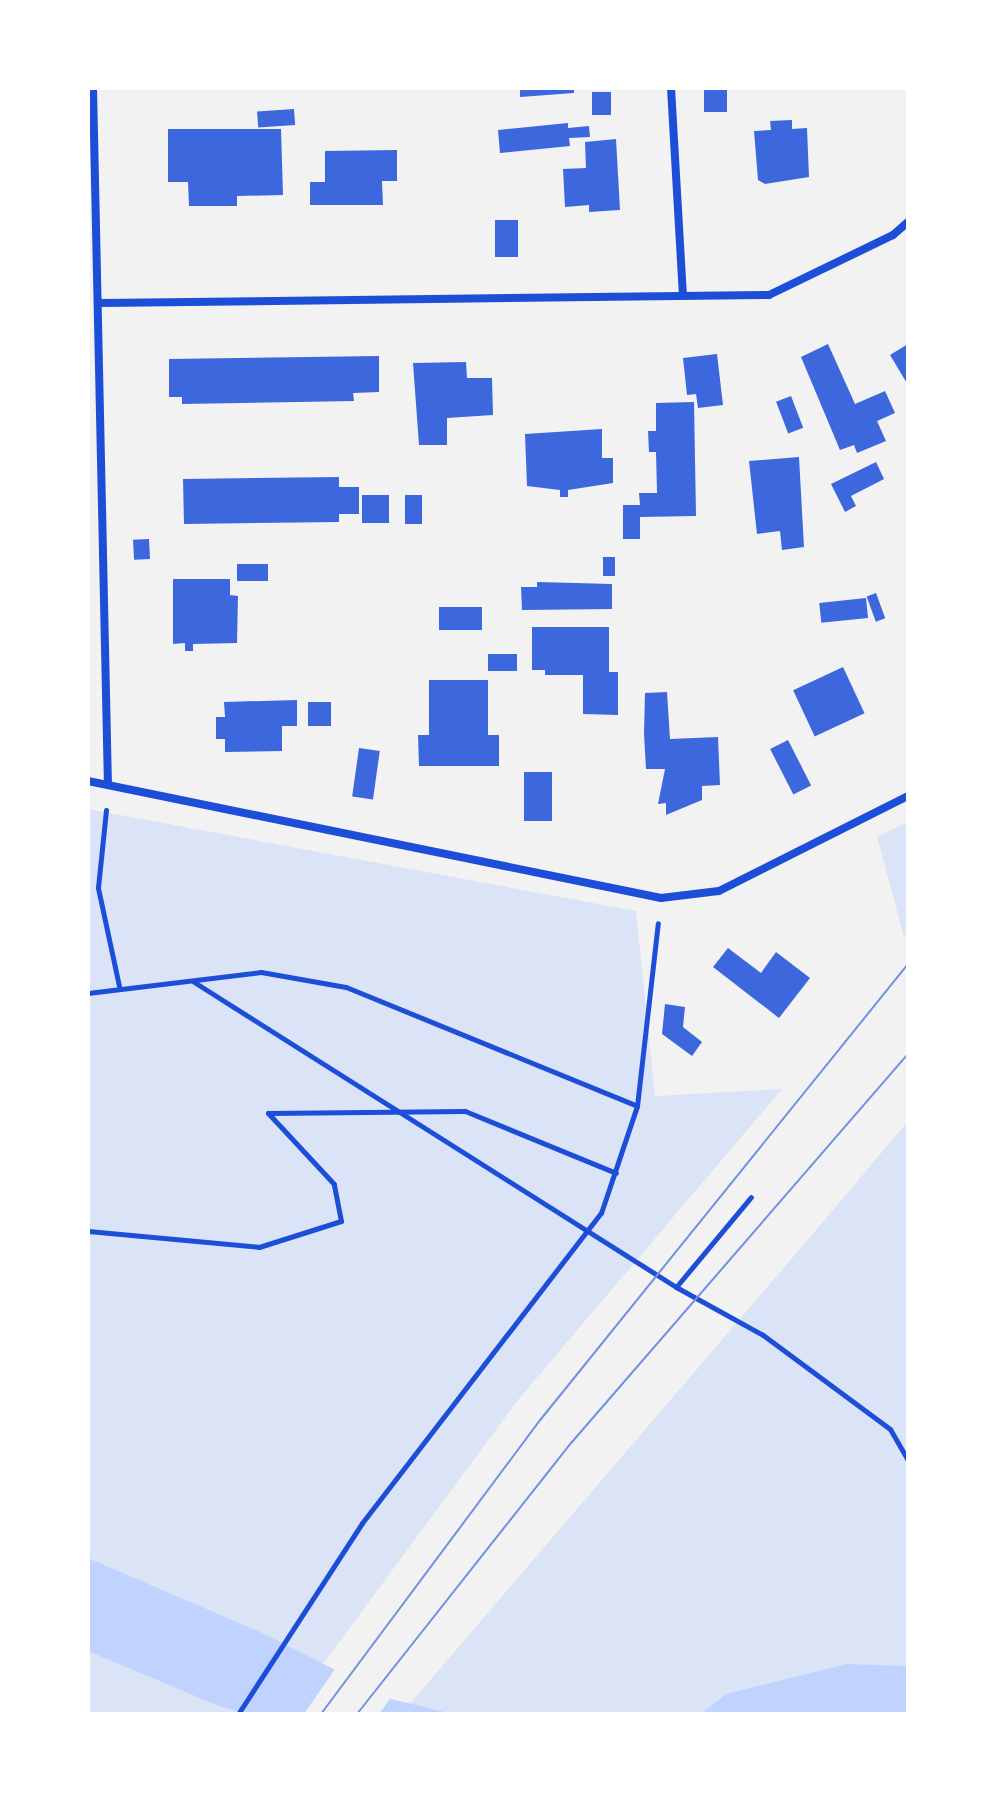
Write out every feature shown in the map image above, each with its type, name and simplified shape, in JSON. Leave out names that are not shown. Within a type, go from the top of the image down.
[{"type":"street","points":[[93,88],[101,303],[108,785]]},
{"type":"street","points":[[671,88],[683,294]]},
{"type":"street","points":[[101,303],[769,295],[893,235],[908,222]]},
{"type":"street","points":[[88,781],[661,898],[719,891],[908,796]]},
{"type":"path","points":[[108,785],[98,888],[119,986]]},
{"type":"path","points":[[238,1714],[362,1523],[601,1213],[637,1106],[661,898]]},
{"type":"path","points":[[88,993],[119,986],[194,982],[261,972],[346,987],[637,1106]]},
{"type":"path","points":[[194,982],[407,1112],[676,1287],[763,1335],[890,1429],[908,1460]]},
{"type":"path","points":[[88,1231],[259,1247],[341,1221],[334,1184],[268,1113],[465,1111],[616,1173]]},
{"type":"path","points":[[676,1287],[751,1197]]},
{"type":"shaded area","points":[[88,809],[636,911],[655,1096],[782,1089],[518,1400],[323,1664],[335,1669],[304,1714],[88,1714]]},
{"type":"shaded area","points":[[908,822],[908,932],[904,937],[877,837]]},
{"type":"shaded area","points":[[908,1121],[908,1714],[401,1714],[806,1242]]},
{"type":"water","points":[[88,1558],[267,1635],[391,1699],[453,1714],[249,1714],[219,1706],[88,1651]]},
{"type":"water","points":[[847,1664],[908,1666],[908,1714],[701,1714],[726,1694]]},
{"type":"pier","points":[[335,1669],[392,1696],[379,1714],[304,1714]]},
{"type":"building","points":[[520,88],[574,88],[574,93],[520,97]]},
{"type":"building","points":[[704,88],[727,88],[727,112],[704,112]]},
{"type":"building","points":[[592,92],[611,92],[611,115],[592,115]]},
{"type":"building","points":[[294,109],[295,125],[258,128],[257,112]]},
{"type":"building","points":[[792,120],[792,129],[807,128],[809,177],[765,184],[758,180],[754,131],[771,130],[770,121]]},
{"type":"building","points":[[568,123],[568,128],[589,126],[590,137],[569,138],[570,146],[500,153],[498,130]]},
{"type":"building","points":[[168,129],[281,129],[283,195],[237,196],[237,206],[189,206],[188,182],[168,182]]},
{"type":"building","points":[[616,139],[620,210],[589,212],[589,205],[565,207],[563,169],[586,168],[585,142]]},
{"type":"building","points":[[397,150],[397,181],[382,181],[383,205],[310,205],[310,182],[325,182],[325,151]]},
{"type":"building","points":[[495,220],[518,220],[518,257],[495,257]]},
{"type":"building","points":[[828,344],[855,404],[885,391],[895,413],[877,421],[886,441],[857,453],[854,445],[840,450],[801,357]]},
{"type":"building","points":[[908,344],[908,385],[890,355]]},
{"type":"building","points":[[717,354],[723,405],[698,408],[696,394],[687,395],[683,358]]},
{"type":"building","points":[[379,356],[379,392],[353,393],[354,401],[182,404],[182,397],[169,397],[169,359]]},
{"type":"building","points":[[466,362],[467,378],[492,378],[493,415],[447,418],[447,445],[419,445],[413,363]]},
{"type":"building","points":[[791,396],[803,428],[788,433],[776,402]]},
{"type":"building","points":[[694,402],[696,516],[640,517],[640,539],[623,539],[623,505],[640,505],[639,493],[657,493],[656,452],[649,452],[648,431],[656,431],[656,403]]},
{"type":"building","points":[[602,429],[602,458],[613,458],[613,483],[568,490],[568,497],[560,497],[560,490],[527,486],[525,434]]},
{"type":"building","points":[[799,457],[804,547],[782,550],[780,531],[757,534],[749,461]]},
{"type":"building","points":[[876,462],[884,479],[851,496],[856,506],[845,512],[831,484]]},
{"type":"building","points":[[339,477],[339,487],[359,487],[359,514],[339,514],[339,522],[184,524],[183,479]]},
{"type":"building","points":[[362,495],[389,495],[389,523],[362,523]]},
{"type":"building","points":[[405,495],[422,495],[422,524],[405,524]]},
{"type":"building","points":[[149,539],[150,559],[134,560],[133,540]]},
{"type":"building","points":[[603,557],[615,557],[615,576],[603,576]]},
{"type":"building","points":[[237,564],[268,564],[268,581],[237,581]]},
{"type":"building","points":[[173,579],[230,579],[230,595],[238,596],[237,643],[193,644],[193,651],[185,651],[185,643],[173,644]]},
{"type":"building","points":[[537,582],[612,584],[612,609],[522,610],[521,587],[537,587]]},
{"type":"building","points":[[876,593],[885,618],[876,622],[867,596]]},
{"type":"building","points":[[866,598],[868,618],[821,623],[819,603]]},
{"type":"building","points":[[439,607],[482,607],[482,630],[439,630]]},
{"type":"building","points":[[532,627],[609,627],[609,672],[618,672],[618,715],[583,714],[583,675],[545,675],[545,670],[532,670]]},
{"type":"building","points":[[488,654],[517,654],[517,671],[488,671]]},
{"type":"building","points":[[843,667],[865,713],[815,736],[793,690]]},
{"type":"building","points":[[429,680],[488,680],[488,735],[499,735],[499,766],[419,766],[418,735],[429,735]]},
{"type":"building","points":[[667,692],[670,739],[718,737],[720,785],[702,786],[702,800],[666,815],[666,803],[658,804],[665,769],[646,769],[644,734],[645,693]]},
{"type":"building","points":[[297,700],[297,726],[282,726],[282,751],[225,752],[225,739],[216,739],[216,717],[225,717],[224,702]]},
{"type":"building","points":[[308,702],[331,702],[331,726],[308,726]]},
{"type":"building","points":[[788,740],[811,785],[793,795],[770,749]]},
{"type":"building","points":[[359,748],[380,751],[373,799],[352,797]]},
{"type":"building","points":[[524,772],[552,772],[552,821],[524,821]]},
{"type":"building","points":[[728,948],[761,973],[776,952],[810,978],[779,1018],[713,967]]},
{"type":"building","points":[[665,1004],[685,1007],[683,1027],[702,1042],[692,1056],[662,1034]]},
{"type":"tram line","points":[[321,1714],[541,1419],[908,964]]},
{"type":"tram line","points":[[357,1714],[572,1442],[908,1054]]}]
